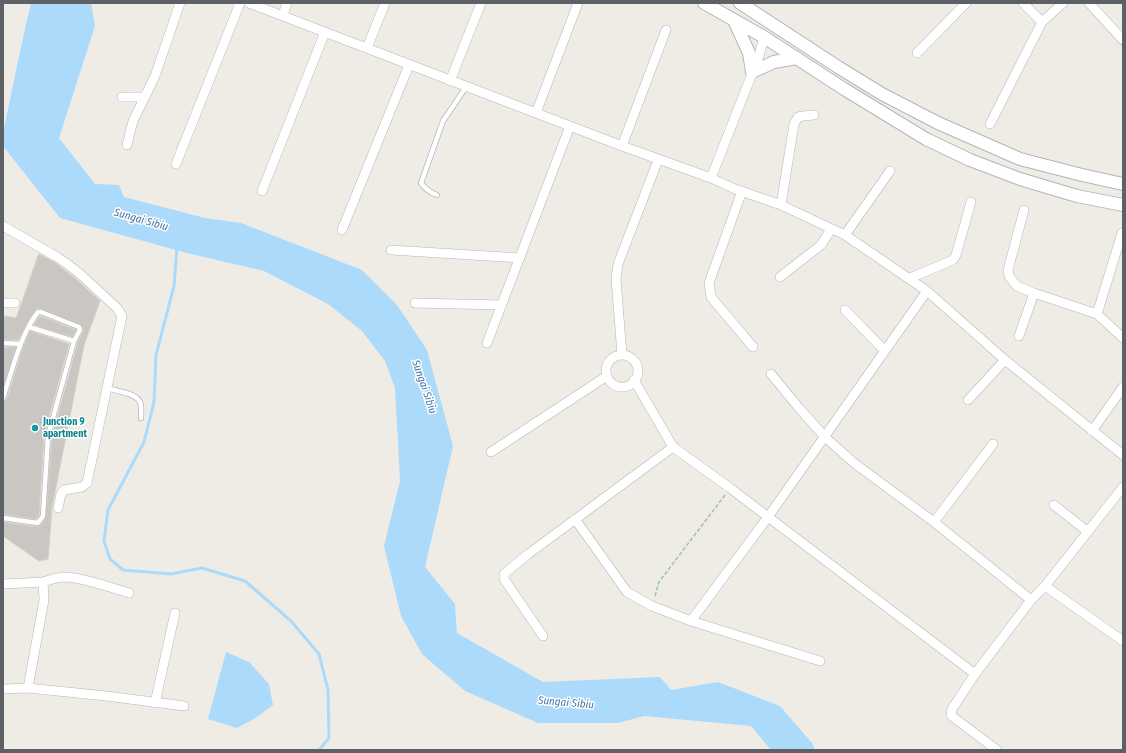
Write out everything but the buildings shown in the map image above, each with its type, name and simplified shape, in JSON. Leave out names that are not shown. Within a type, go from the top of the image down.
[{"type":"street","points":[[127,145],[133,121],[155,76],[180,3]]},
{"type":"street","points":[[176,164],[240,3]]},
{"type":"street","points":[[249,3],[658,160],[711,178],[781,205],[846,235],[927,291],[1005,360],[1123,455]]},
{"type":"street","points":[[283,15],[287,3]]},
{"type":"street","points":[[367,48],[385,3]]},
{"type":"street","points":[[450,81],[481,3]]},
{"type":"street","points":[[536,113],[578,3]]},
{"type":"street","points":[[704,3],[764,37],[844,89],[926,139],[970,160],[1020,179],[1077,196],[1123,205]]},
{"type":"street","points":[[917,53],[966,3]]},
{"type":"street","points":[[1023,3],[1042,22]]},
{"type":"street","points":[[990,124],[1042,22],[1063,3]]},
{"type":"street","points":[[1089,3],[1123,40]]},
{"type":"street","points":[[711,178],[764,37],[760,23],[746,6]]},
{"type":"street","points":[[746,6],[838,67],[876,90],[938,123],[1020,159],[1123,184]]},
{"type":"street","points":[[734,20],[749,53],[752,72]]},
{"type":"street","points":[[622,146],[666,30]]},
{"type":"street","points":[[262,191],[325,32]]},
{"type":"street","points":[[752,72],[774,62],[797,58]]},
{"type":"street","points":[[342,230],[409,65]]},
{"type":"street","points":[[122,96],[146,97]]},
{"type":"street","points":[[781,205],[794,124],[798,118],[814,115]]},
{"type":"street","points":[[487,343],[570,126]]},
{"type":"street","points":[[622,355],[616,278],[618,264],[658,160]]},
{"type":"street","points":[[846,235],[890,171]]},
{"type":"street","points":[[742,191],[709,283],[709,289],[711,297],[753,347]]},
{"type":"street","points":[[910,278],[953,260],[956,255],[971,202]]},
{"type":"street","points":[[1024,210],[1008,270],[1012,280],[1017,286],[1034,293],[1098,314],[1123,338]]},
{"type":"street","points":[[3,226],[57,256],[79,273],[120,312],[122,316],[87,483],[82,487],[64,490],[61,494],[58,508]]},
{"type":"street","points":[[780,277],[821,244],[832,229]]},
{"type":"street","points":[[1098,314],[1122,233]]},
{"type":"street","points":[[391,250],[520,258]]},
{"type":"street","points":[[691,621],[768,517],[927,291]]},
{"type":"street","points":[[1019,336],[1034,293]]},
{"type":"street","points":[[3,303],[15,303]]},
{"type":"street","points":[[415,303],[502,305]]},
{"type":"street","points":[[844,310],[885,351]]},
{"type":"street","points":[[622,355],[631,358],[636,364],[638,371],[634,380],[628,386],[619,387],[612,383],[607,376],[606,368],[609,362],[616,356],[622,355]]},
{"type":"street","points":[[968,400],[1005,360]]},
{"type":"street","points":[[771,374],[825,437],[854,463],[934,522],[1031,600]]},
{"type":"street","points":[[491,452],[607,376]]},
{"type":"street","points":[[634,380],[673,447],[730,488],[975,674]]},
{"type":"street","points":[[1092,431],[1123,387]]},
{"type":"street","points":[[934,522],[993,444]]},
{"type":"street","points":[[543,636],[504,579],[504,574],[513,565],[673,447]]},
{"type":"street","points":[[997,750],[952,717],[952,709],[975,674],[1031,600],[1088,532],[1123,487]]},
{"type":"street","points":[[1054,505],[1088,532]]},
{"type":"street","points":[[575,519],[627,592],[652,606],[691,621],[820,661]]},
{"type":"street","points":[[3,584],[43,582],[54,578],[65,577],[92,582],[129,593]]},
{"type":"street","points":[[28,688],[44,600],[43,582]]},
{"type":"street","points":[[1044,586],[1123,641]]},
{"type":"street","points":[[155,702],[175,613]]},
{"type":"street","points":[[3,689],[28,688],[184,706]]},
{"type":"lane","points":[[437,195],[424,188],[421,182],[443,121],[466,87]]},
{"type":"lane","points":[[3,398],[21,344],[38,312],[79,327],[80,330],[74,341],[48,436],[43,516],[38,523],[3,518]]},
{"type":"lane","points":[[29,327],[74,341]]},
{"type":"lane","points":[[3,343],[21,344]]},
{"type":"lane","points":[[107,388],[133,395],[138,398],[140,403],[141,418]]},
{"type":"path","points":[[652,606],[659,582],[730,488]]},
{"type":"water","name":"Sungai Sibiu","points":[[31,3],[91,3],[95,26],[59,138],[95,184],[119,185],[124,197],[205,218],[241,223],[362,270],[397,305],[427,350],[453,446],[425,567],[455,604],[457,633],[543,682],[660,677],[671,690],[718,682],[780,706],[812,743],[815,750],[771,750],[751,726],[644,716],[618,723],[538,723],[465,691],[422,654],[401,616],[384,546],[400,481],[395,388],[385,361],[362,331],[328,304],[264,271],[187,253],[60,218],[3,146],[3,133]]},
{"type":"water","points":[[226,652],[249,662],[269,684],[273,705],[254,719],[237,728],[208,719]]},
{"type":"waterway","points":[[177,247],[174,286],[156,355],[154,402],[144,442],[108,510],[104,541],[110,559],[123,570],[171,574],[202,568],[245,581],[291,621],[319,654],[328,690],[329,738],[319,750]]},
{"type":"place","name":"Junction 9 apartment","points":[[35,428]]}]
